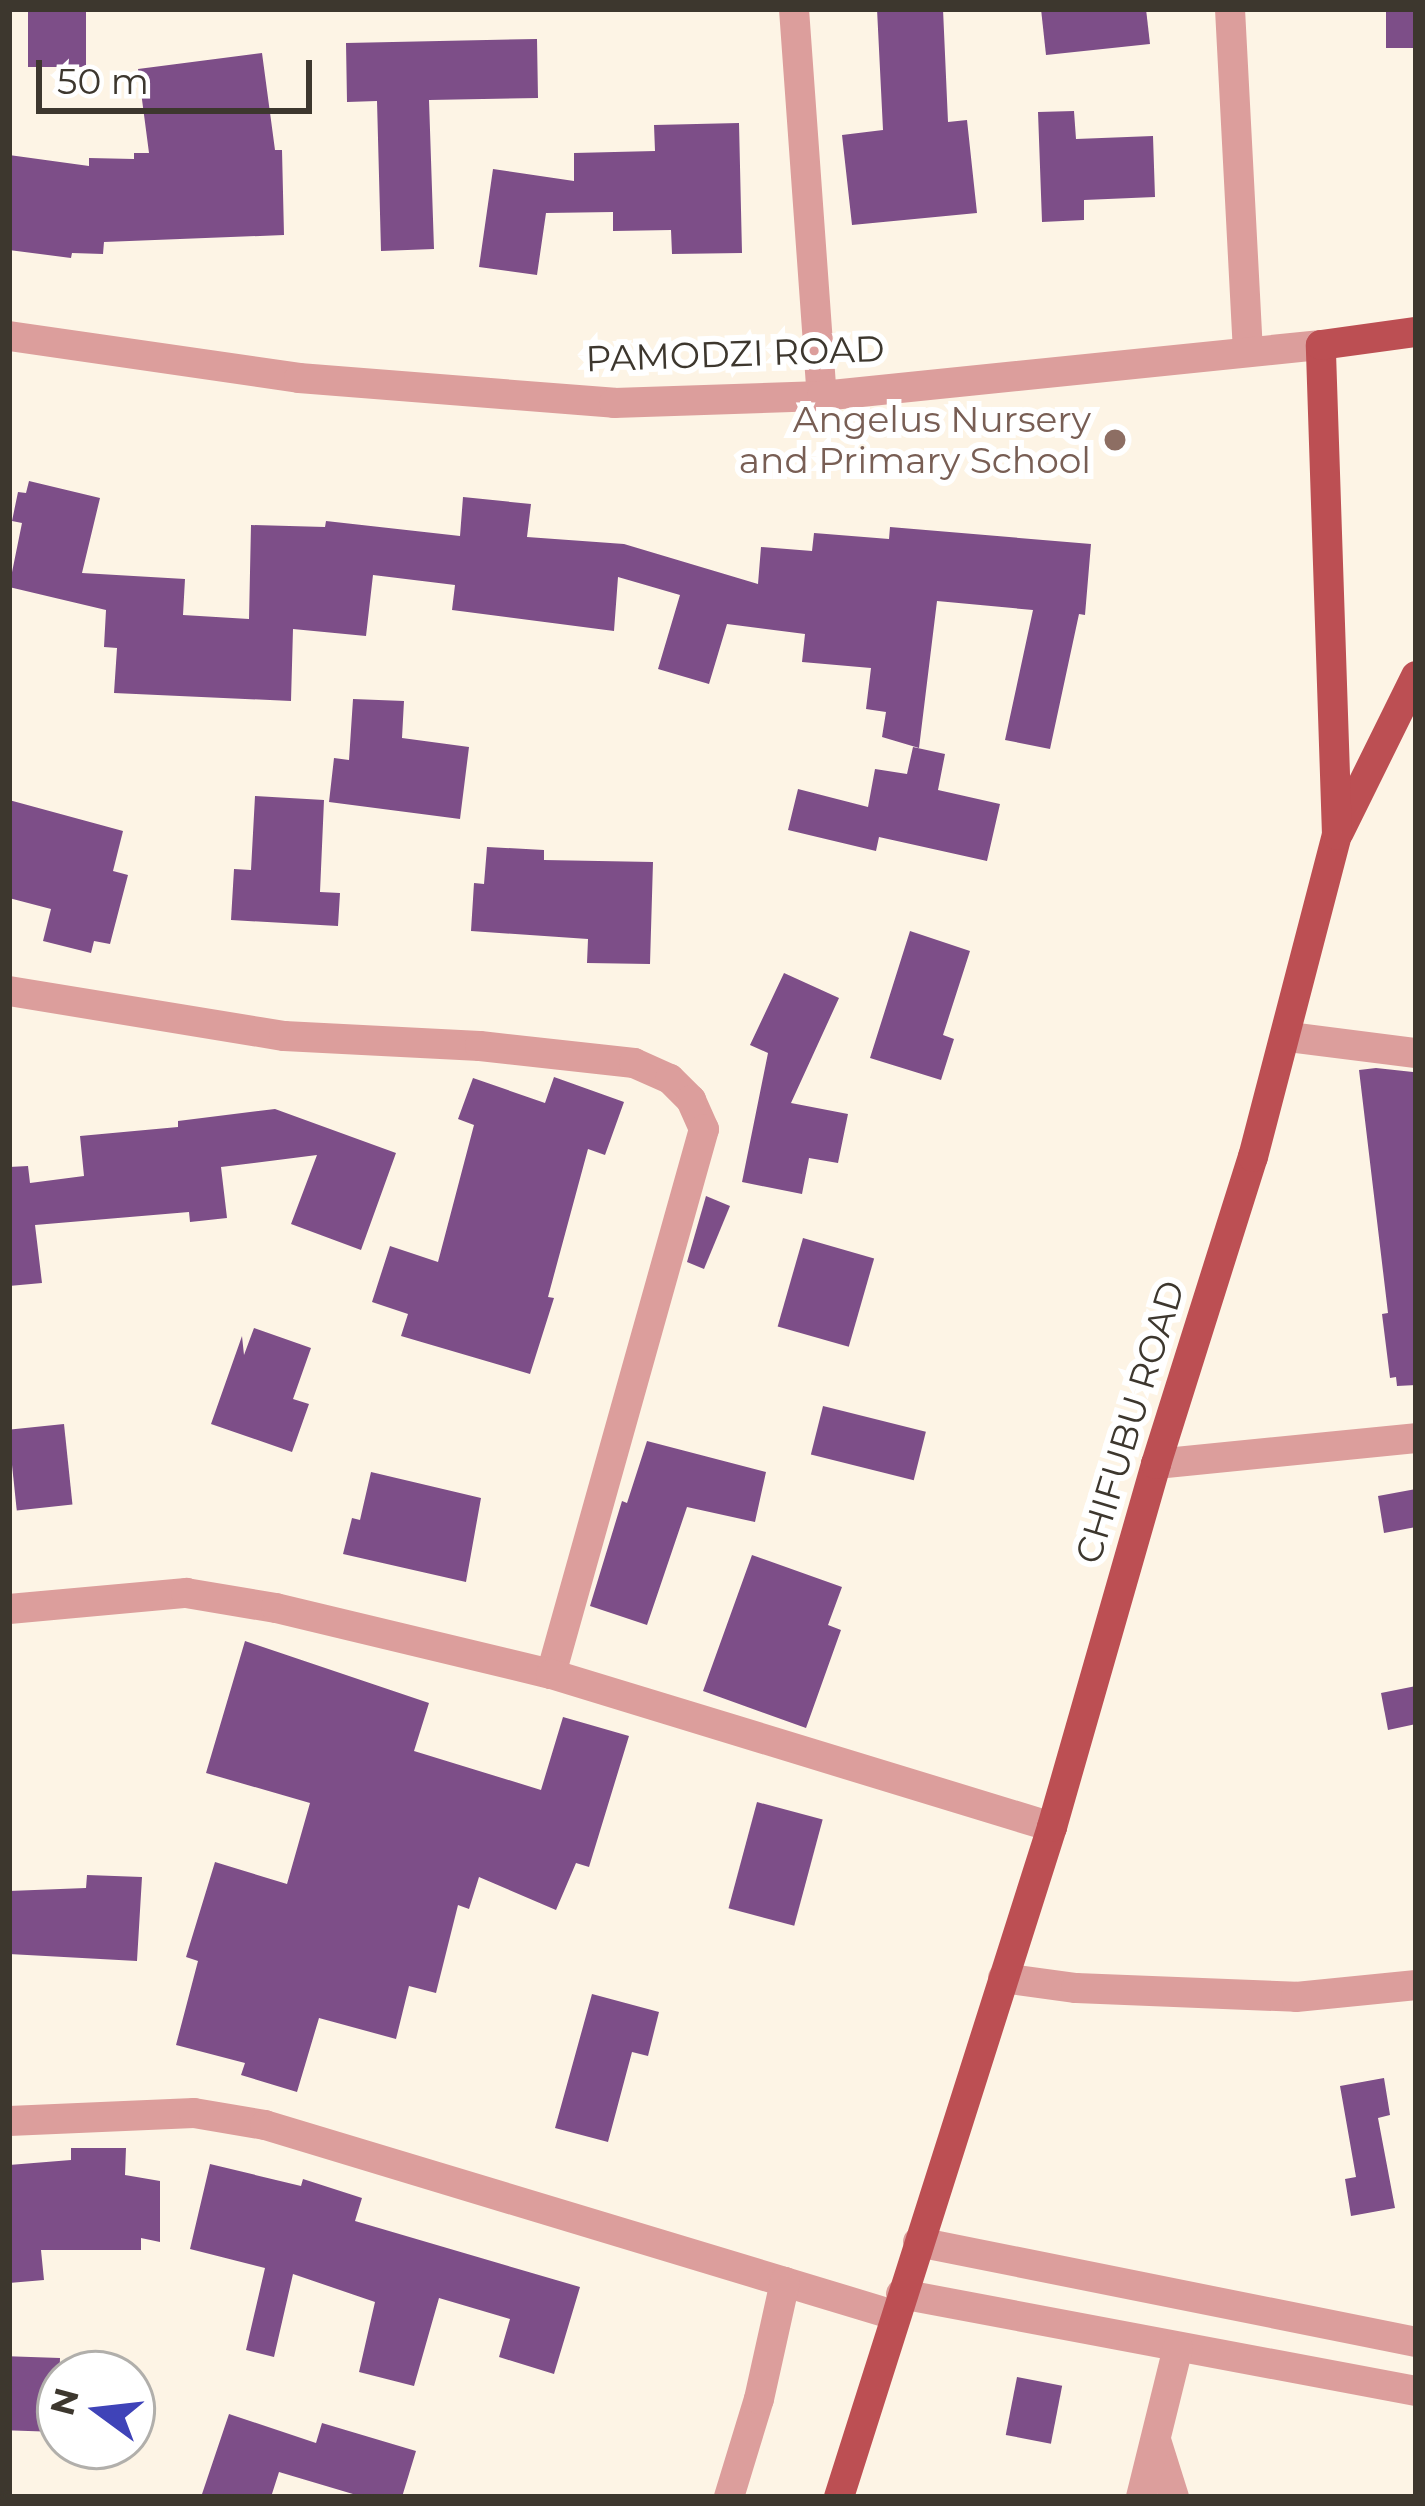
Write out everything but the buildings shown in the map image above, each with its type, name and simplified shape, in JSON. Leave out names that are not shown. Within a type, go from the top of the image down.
[{"type":"main road","points":[[1322,345],[1416,332]]},
{"type":"main road","name":"CHIFUBU ROAD","points":[[839,2497],[1052,1827],[1156,1464],[1288,1037],[1337,835],[1322,345]]},
{"type":"main road","points":[[1337,835],[1416,676]]},
{"type":"street","points":[[794,9],[822,396]]},
{"type":"street","points":[[1230,9],[1248,350]]},
{"type":"street","name":"PAMODZI ROAD","points":[[9,336],[299,379],[614,404],[822,396],[1322,345]]},
{"type":"street","points":[[9,992],[284,1036],[480,1046],[634,1063],[670,1079],[691,1100],[704,1130],[551,1674]]},
{"type":"street","points":[[1288,1037],[1416,1053]]},
{"type":"street","points":[[1156,1464],[1416,1438]]},
{"type":"street","points":[[9,1609],[186,1593],[276,1608],[551,1674],[1052,1827]]},
{"type":"street","points":[[1003,1978],[1076,1988],[1296,1997],[1416,1985]]},
{"type":"street","points":[[9,2121],[194,2113],[265,2125],[784,2282],[1416,2391]]},
{"type":"street","points":[[918,2242],[1416,2342]]},
{"type":"street","points":[[729,2497],[759,2399],[784,2282]]},
{"type":"street","points":[[1375,2383],[1382,2335]]},
{"type":"street","points":[[1141,2497],[1178,2348]]},
{"type":"street","points":[[1156,2440],[1174,2497]]},
{"type":"place","name":"Angelus Nursery and Primary School","points":[[1115,440]]}]
